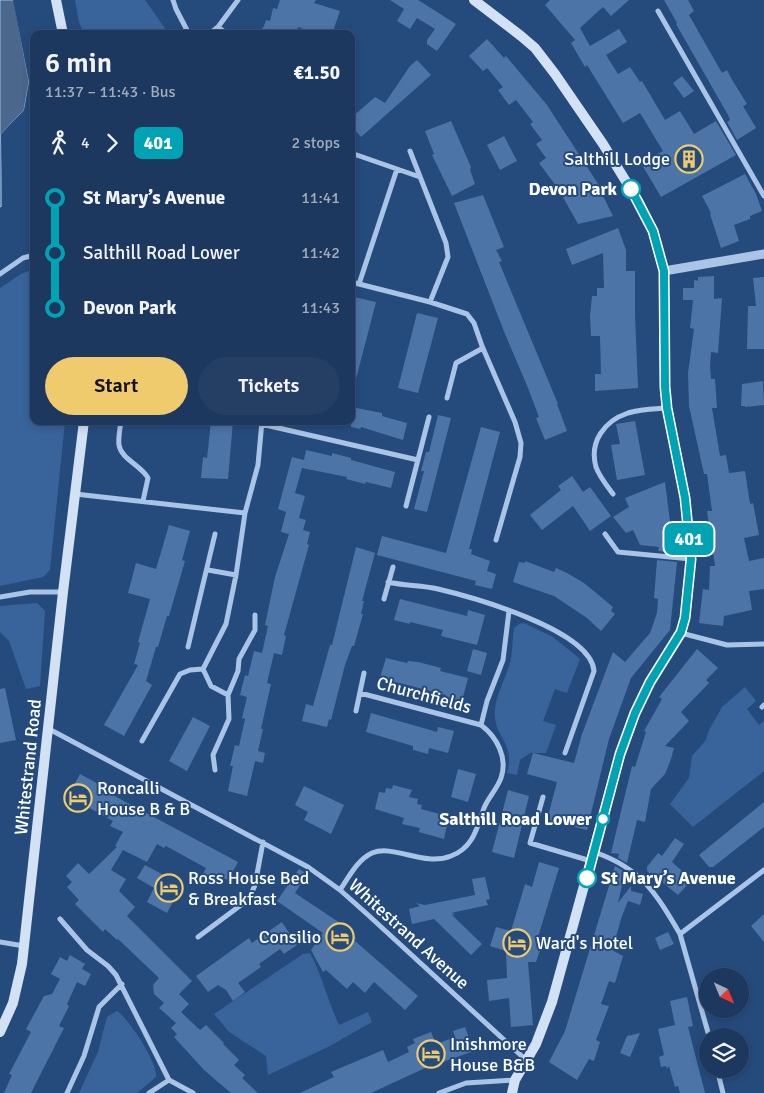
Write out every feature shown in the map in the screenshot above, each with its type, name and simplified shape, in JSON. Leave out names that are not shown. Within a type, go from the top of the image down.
[{"type":"main road","points":[[56,0],[62,30]]},
{"type":"main road","points":[[474,0],[521,36],[534,48],[555,74],[603,144],[638,201],[653,231],[664,271],[665,387],[667,408],[685,498],[691,559],[685,618],[681,632],[650,682],[635,713],[620,754],[552,1002],[541,1032],[514,1080],[512,1093]]},
{"type":"main road","name":"Whitestrand Road","points":[[0,1032],[16,990],[24,946],[84,425]]},
{"type":"street","points":[[173,0],[187,30]]},
{"type":"street","points":[[214,30],[238,0]]},
{"type":"street","points":[[658,11],[764,196]]},
{"type":"street","points":[[218,27],[222,30]]},
{"type":"street","points":[[410,151],[446,243],[448,257],[430,302]]},
{"type":"street","points":[[355,154],[420,177]]},
{"type":"street","points":[[359,284],[397,170]]},
{"type":"street","points":[[664,271],[764,254]]},
{"type":"street","points":[[0,274],[23,258],[30,256]]},
{"type":"street","points":[[355,283],[430,302],[468,314],[474,323],[521,443],[520,457],[496,540]]},
{"type":"street","points":[[447,398],[456,363],[483,348]]},
{"type":"street","points":[[613,494],[596,468],[594,449],[598,435],[608,425],[626,414],[642,410],[667,408]]},
{"type":"street","points":[[406,506],[429,416]]},
{"type":"street","points":[[121,425],[119,447],[123,454],[144,470],[148,478],[143,501]]},
{"type":"street","points":[[203,669],[226,624],[236,575],[245,512],[258,465],[262,425]]},
{"type":"street","points":[[274,425],[418,460]]},
{"type":"street","points":[[75,494],[245,512]]},
{"type":"street","points":[[188,647],[208,570],[215,534]]},
{"type":"street","points":[[604,534],[618,552],[691,559]]},
{"type":"street","points":[[384,599],[393,567]]},
{"type":"street","points":[[208,570],[236,575]]},
{"type":"street","points":[[388,582],[439,589],[509,611],[532,619],[568,638],[581,648],[592,660],[594,671],[565,753]]},
{"type":"street","points":[[0,597],[30,592],[63,592]]},
{"type":"street","name":"Churchfields","points":[[481,725],[487,701],[503,660],[509,611]]},
{"type":"street","points":[[215,770],[213,755],[229,719],[228,695],[238,671],[239,659],[255,630],[255,615]]},
{"type":"street","points":[[681,632],[727,646],[764,644]]},
{"type":"street","points":[[203,669],[211,686],[228,695]]},
{"type":"street","points":[[142,741],[180,674],[190,670],[203,669]]},
{"type":"street","name":"Churchfields","points":[[356,711],[364,673]]},
{"type":"street","name":"Churchfields","points":[[340,890],[361,861],[378,851],[430,860],[442,859],[457,854],[470,843],[487,802],[501,779],[502,769],[498,743],[492,734],[481,725],[360,693]]},
{"type":"street","name":"Whitestrand Avenue","points":[[49,729],[308,867],[340,890],[526,1060]]},
{"type":"street","points":[[544,797],[530,843],[614,859],[627,866],[638,876],[656,896],[680,934],[706,1028]]},
{"type":"street","points":[[198,937],[243,905],[251,895],[263,842]]},
{"type":"street","points":[[680,934],[764,870]]},
{"type":"street","points":[[60,919],[87,950],[108,966],[122,984],[169,1080],[193,1093]]},
{"type":"street","points":[[0,942],[24,946]]},
{"type":"street","points":[[67,1093],[84,1056],[99,1007],[122,984]]},
{"type":"street","points":[[718,1078],[722,1093]]},
{"type":"street","points":[[149,1093],[169,1080]]},
{"type":"street","points":[[439,1093],[466,1082],[514,1080]]},
{"type":"shaded area","points":[[0,0],[14,0],[29,82],[24,110],[1,134],[2,206],[0,207]]},
{"type":"shaded area","points":[[75,0],[145,0],[166,30],[82,30]]},
{"type":"shaded area","points":[[30,271],[30,425],[65,425],[50,570],[43,577],[0,586],[0,288],[21,274]]},
{"type":"shaded area","points":[[37,603],[45,611],[40,686],[26,689],[9,641],[0,632],[0,606]]},
{"type":"shaded area","points":[[524,623],[553,637],[580,659],[567,693],[555,689],[543,721],[556,725],[546,753],[530,753],[520,760],[517,775],[507,773],[509,755],[496,725],[495,711],[497,698],[510,661],[514,628]]},
{"type":"shaded area","points":[[745,687],[756,701],[747,709],[759,725],[764,721],[764,771],[693,827],[670,804],[689,778],[692,756],[706,740],[709,730],[722,707]]},
{"type":"shaded area","points":[[310,953],[339,1025],[368,1012],[372,1022],[328,1047],[268,1075],[266,1056],[229,1032],[214,1014],[303,954]]},
{"type":"shaded area","points":[[117,1011],[128,1023],[148,1052],[156,1077],[137,1093],[79,1093],[98,1052],[107,1017]]},
{"type":"pier","points":[[13,0],[16,0],[30,72],[30,94],[27,111],[4,135],[4,206],[0,210],[2,206],[1,134],[24,110],[29,82]]},
{"type":"building","points":[[280,0],[316,0],[314,3],[340,11],[333,30],[306,30],[298,27],[297,30],[261,30],[266,20],[270,21],[273,8],[277,9]]},
{"type":"building","points":[[390,0],[418,0],[456,24],[437,51],[427,44],[427,40],[435,29],[417,18],[410,29],[397,21],[404,9]]},
{"type":"building","points":[[550,0],[629,0],[611,16],[603,7],[580,28],[590,46],[619,29],[627,42],[606,55],[618,74],[630,67],[640,82],[642,81],[665,120],[680,111],[694,134],[716,121],[736,155],[661,197],[641,163],[663,151],[640,113],[623,123],[571,43],[575,40],[545,5]]},
{"type":"building","points":[[664,0],[688,0],[694,11],[689,15],[722,73],[727,70],[747,104],[743,106],[756,128],[737,140],[727,122],[730,120],[728,115]]},
{"type":"building","points":[[487,39],[504,58],[506,56],[547,105],[604,193],[602,194],[613,216],[578,224],[559,190],[539,163],[546,158],[536,144],[542,140],[530,124],[533,122],[516,100],[509,105],[498,90],[503,87],[487,68],[483,71],[469,56]]},
{"type":"building","points":[[417,60],[431,75],[361,137],[355,130],[355,114],[375,97],[385,103],[410,66]]},
{"type":"building","points":[[682,76],[694,91],[684,98],[673,83]]},
{"type":"building","points":[[451,121],[471,167],[470,170],[475,184],[452,196],[432,155],[434,154],[425,131]]},
{"type":"building","points":[[504,136],[517,161],[500,170],[487,145]]},
{"type":"building","points":[[745,174],[756,194],[762,211],[750,216],[750,219],[734,225],[739,241],[721,248],[711,213],[702,196]]},
{"type":"building","points":[[483,195],[504,247],[496,250],[502,261],[499,262],[558,404],[567,431],[545,440],[536,418],[539,417],[528,388],[454,203]]},
{"type":"building","points":[[618,228],[626,250],[626,271],[635,271],[638,388],[595,391],[595,374],[601,374],[600,336],[591,336],[590,316],[592,296],[597,296],[597,288],[604,288],[603,253],[572,265],[566,249]]},
{"type":"building","points":[[714,276],[714,299],[722,298],[718,353],[711,352],[710,366],[711,379],[715,379],[717,408],[712,408],[720,456],[726,455],[729,473],[745,471],[750,504],[753,503],[759,535],[744,538],[749,561],[764,558],[764,589],[749,591],[752,610],[724,616],[723,626],[699,623],[703,589],[709,590],[710,566],[715,566],[707,511],[712,511],[707,474],[704,474],[689,406],[688,373],[694,329],[690,328],[693,300],[683,300],[683,288],[694,288],[694,280],[698,281],[698,277]]},
{"type":"building","points":[[764,277],[764,349],[747,349],[748,306],[756,306],[753,278]]},
{"type":"building","points":[[355,297],[376,302],[355,383]]},
{"type":"building","points":[[417,313],[438,318],[418,393],[398,388]]},
{"type":"building","points":[[763,381],[764,405],[741,406],[742,384]]},
{"type":"building","points":[[355,408],[382,413],[382,416],[407,423],[403,440],[361,427],[360,429],[351,427],[351,425],[355,425]]},
{"type":"building","points":[[438,415],[451,418],[427,512],[414,509],[424,471],[421,471],[426,452],[429,452]]},
{"type":"building","points":[[635,421],[645,475],[617,480],[611,445],[620,444],[616,424]]},
{"type":"building","points":[[211,425],[233,425],[228,479],[201,478],[203,457],[207,458]]},
{"type":"building","points":[[481,427],[500,432],[469,549],[472,549],[471,554],[490,561],[487,571],[496,574],[492,589],[475,585],[476,581],[377,555],[382,536],[446,553]]},
{"type":"building","points":[[306,450],[332,456],[332,453],[395,472],[391,488],[366,482],[365,484],[346,479],[347,477],[302,468],[295,493],[305,496],[299,518],[306,520],[303,530],[310,532],[307,544],[309,545],[284,635],[286,636],[282,655],[274,653],[267,683],[271,684],[258,751],[265,753],[263,763],[255,761],[247,796],[228,791],[233,766],[230,766],[235,745],[239,746],[245,719],[242,718],[247,697],[240,695],[245,675],[248,676],[254,651],[262,653],[268,626],[265,625],[275,577],[289,534],[281,532],[286,512],[278,509],[292,457],[304,460]]},
{"type":"building","points":[[572,476],[583,492],[590,487],[611,516],[590,531],[573,506],[542,530],[530,515],[561,490],[558,486]]},
{"type":"building","points":[[665,482],[674,553],[658,551],[659,547],[640,545],[633,530],[626,533],[613,517],[629,507],[625,498]]},
{"type":"building","points":[[169,525],[190,531],[182,560],[185,561],[169,616],[167,616],[158,647],[156,647],[146,681],[152,685],[124,736],[104,725],[138,665],[134,664],[140,643],[138,642],[150,599],[128,593],[136,563],[156,569]]},
{"type":"building","points":[[356,547],[375,553],[362,601],[364,601],[361,614],[363,614],[354,646],[352,646],[345,665],[331,720],[329,719],[327,727],[302,721],[306,704],[313,706],[330,645],[332,645]]},
{"type":"building","points":[[657,560],[677,562],[670,630],[631,678],[609,739],[587,830],[547,820],[557,782],[527,774],[533,753],[574,763],[582,734],[613,652],[625,662],[650,633],[657,613],[658,599],[654,598]]},
{"type":"building","points":[[525,561],[554,572],[556,568],[584,583],[613,607],[611,611],[615,614],[601,631],[587,618],[554,596],[513,582],[519,562],[525,563]]},
{"type":"building","points":[[400,599],[467,616],[468,610],[485,615],[477,645],[441,636],[443,630],[394,620]]},
{"type":"building","points":[[473,649],[487,653],[481,675],[467,671]]},
{"type":"building","points":[[697,649],[718,668],[706,680],[709,683],[681,712],[689,721],[665,746],[674,748],[671,759],[665,774],[651,789],[645,822],[637,820],[627,863],[618,858],[619,854],[611,853],[632,766],[635,767],[646,732],[644,731],[662,699],[659,697]]},
{"type":"building","points":[[386,658],[407,663],[408,661],[418,662],[441,668],[440,671],[468,678],[461,705],[444,701],[446,695],[380,678]]},
{"type":"building","points":[[5,688],[16,740],[0,743],[0,689]]},
{"type":"building","points":[[371,713],[437,732],[438,727],[454,731],[448,753],[429,748],[428,754],[413,750],[413,746],[366,732]]},
{"type":"building","points":[[193,717],[210,726],[187,771],[169,761]]},
{"type":"building","points":[[458,769],[476,774],[468,802],[451,797]]},
{"type":"building","points":[[80,774],[108,789],[107,792],[238,862],[228,880],[223,878],[219,885],[202,876],[206,868],[166,846],[164,848],[157,844],[147,862],[123,850],[111,870],[126,879],[119,891],[135,907],[127,916],[192,981],[179,994],[189,1004],[181,1012],[200,1030],[206,1025],[224,1043],[239,1060],[234,1065],[245,1075],[242,1078],[258,1093],[231,1093],[204,1070],[174,1037],[177,1034],[171,1028],[176,1023],[159,1008],[164,1003],[154,994],[153,985],[159,978],[118,939],[105,929],[103,932],[75,904],[79,900],[67,887],[72,882],[66,876],[78,863],[89,874],[117,847],[115,846],[123,832],[110,826],[113,821],[68,796]]},
{"type":"building","points":[[393,785],[412,790],[409,797],[418,799],[417,804],[422,805],[421,809],[443,815],[442,819],[448,821],[444,839],[419,832],[420,828],[402,824],[404,818],[375,809],[379,792],[385,793],[386,788],[392,789]]},
{"type":"building","points":[[304,786],[344,805],[331,834],[304,820],[308,812],[295,805]]},
{"type":"building","points":[[508,790],[529,796],[514,858],[492,852]]},
{"type":"building","points":[[764,802],[764,827],[713,867],[709,867],[699,855]]},
{"type":"building","points":[[675,838],[684,844],[672,862],[692,880],[678,895],[647,871],[647,867],[658,853],[662,856]]},
{"type":"building","points":[[539,862],[559,868],[538,937],[544,939],[536,962],[528,962],[533,1025],[511,1027],[509,998],[489,1001],[487,980],[507,978],[506,951],[490,946],[496,927],[511,931],[525,884],[532,887]]},
{"type":"building","points":[[145,865],[182,885],[167,913],[147,902],[154,888],[137,878]]},
{"type":"building","points":[[615,866],[625,872],[618,903],[631,886],[631,891],[643,894],[640,905],[628,901],[622,916],[612,950],[623,956],[615,983],[609,981],[601,1004],[609,1006],[596,1040],[600,1042],[594,1061],[589,1059],[577,1080],[549,1062],[565,1031]]},
{"type":"building","points":[[299,869],[307,874],[295,893],[337,921],[356,938],[354,940],[418,996],[405,1010],[374,982],[365,993],[353,982],[347,989],[326,970],[323,972],[311,950],[323,933],[277,901]]},
{"type":"building","points":[[485,877],[490,899],[486,900],[488,905],[451,913],[455,914],[452,915],[482,944],[471,955],[434,919],[412,924],[409,909],[420,906],[416,903],[425,905],[475,895],[472,879]]},
{"type":"building","points":[[764,914],[764,942],[751,926]]},
{"type":"building","points":[[282,922],[297,945],[284,954],[280,949],[259,964],[261,967],[238,983],[245,992],[233,1001],[226,990],[218,985],[208,992],[196,976],[249,938],[252,943]]},
{"type":"building","points":[[668,932],[674,944],[660,950],[655,938]]},
{"type":"building","points":[[70,955],[85,964],[82,969],[91,974],[85,986],[77,982],[67,1004],[69,1006],[59,1026],[64,1028],[31,1093],[4,1093],[12,1075],[9,1074],[31,1032],[26,1029],[44,996],[52,994],[60,979],[51,974],[60,957],[67,961]]},
{"type":"building","points":[[687,997],[693,1026],[688,1027],[699,1070],[699,1078],[701,1078],[705,1093],[680,1093],[678,1086],[675,1087],[669,1066],[667,1069],[666,1066],[661,1067],[659,1057],[664,1055],[658,1029],[675,1025],[670,1001]]},
{"type":"building","points":[[465,1027],[474,1051],[423,1069],[371,1093],[300,1093],[334,1077],[331,1072],[383,1050],[388,1062],[409,1052],[407,1047],[415,1043],[413,1039],[431,1032],[436,1044],[455,1037],[453,1031]]},
{"type":"building","points":[[640,1033],[630,1057],[620,1053],[627,1036]]},
{"type":"bus line","name":"401","points":[[587,878],[620,754],[635,713],[650,682],[681,632],[685,618],[691,559],[685,498],[667,408],[665,387],[664,271],[653,231],[631,189]]},
{"type":"place","name":"Salthill Lodge","points":[[689,159]]},
{"type":"place","name":"Devon Park","points":[[631,189]]},
{"type":"place","name":"Roncalli House B & B","points":[[78,798]]},
{"type":"place","name":"Salthill Road Lower","points":[[603,819]]},
{"type":"place","name":"St Mary’s Avenue","points":[[587,878]]},
{"type":"place","name":"Ross House Bed & Breakfast","points":[[169,888]]},
{"type":"place","name":"Consilio","points":[[340,937]]},
{"type":"place","name":"Ward's Hotel","points":[[517,943]]},
{"type":"place","name":"Inishmore House B&B","points":[[431,1054]]}]
